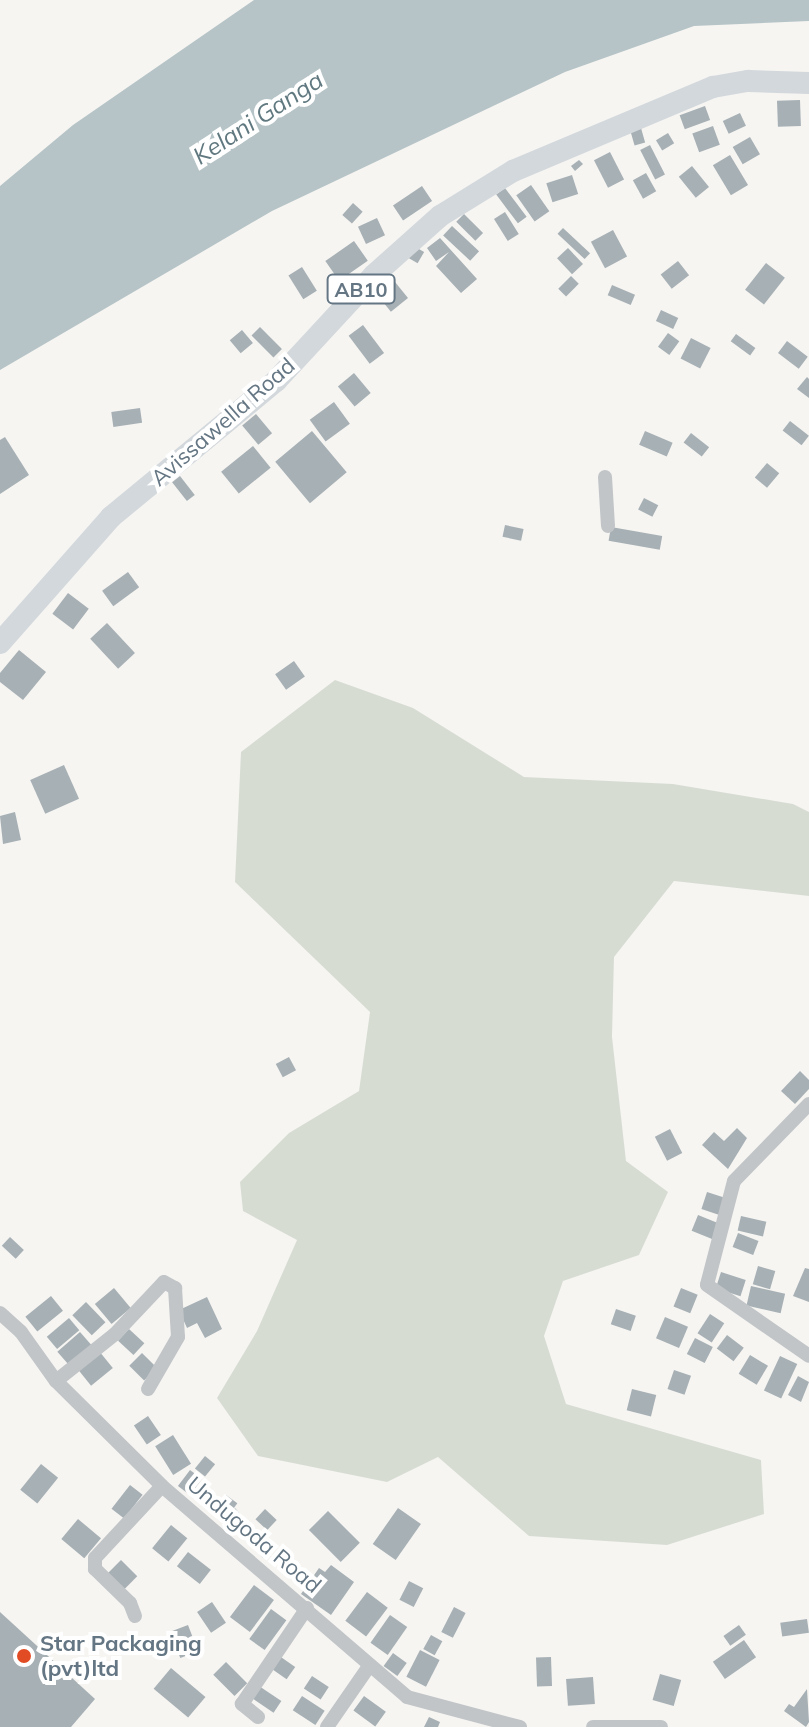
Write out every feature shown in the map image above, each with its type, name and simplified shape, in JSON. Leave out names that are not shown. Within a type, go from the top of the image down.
[{"type":"main road","name":"Avissawella Road","points":[[0,643],[111,517],[276,381],[374,275],[440,216],[513,171],[713,87],[748,81],[809,83]]},
{"type":"street","points":[[605,477],[608,526]]},
{"type":"street","points":[[809,1104],[734,1181],[707,1285],[809,1356]]},
{"type":"street","points":[[56,1381],[115,1334],[164,1282],[175,1288],[178,1337],[148,1389]]},
{"type":"street","name":"Undugoda Road","points":[[0,1313],[21,1332],[56,1381],[162,1486],[407,1697],[520,1727]]},
{"type":"street","points":[[135,1616],[130,1603],[95,1569],[95,1558],[162,1486]]},
{"type":"street","points":[[258,1717],[242,1704],[307,1608]]},
{"type":"street","points":[[327,1727],[370,1665]]},
{"type":"street","points":[[593,1727],[661,1727]]},
{"type":"shaded area","points":[[335,680],[413,708],[524,777],[673,784],[793,804],[809,812],[809,896],[674,881],[614,957],[612,1037],[626,1161],[668,1192],[639,1255],[563,1281],[544,1336],[566,1404],[761,1460],[764,1514],[667,1545],[529,1536],[438,1457],[387,1482],[258,1456],[217,1398],[257,1331],[297,1240],[243,1211],[240,1182],[289,1133],[359,1091],[370,1012],[235,882],[241,752]]},
{"type":"water","name":"Kelani Ganga","points":[[254,0],[809,0],[809,21],[694,26],[565,72],[272,211],[0,370],[0,186],[73,125]]},
{"type":"building","points":[[800,100],[801,126],[778,127],[777,101]]},
{"type":"building","points":[[705,106],[710,120],[685,129],[680,115]]},
{"type":"building","points":[[740,113],[746,126],[729,134],[723,121]]},
{"type":"building","points":[[713,126],[720,145],[699,152],[692,134]]},
{"type":"building","points":[[641,128],[645,142],[635,145],[630,131]]},
{"type":"building","points":[[668,133],[674,143],[662,150],[656,140]]},
{"type":"building","points":[[750,137],[760,154],[743,164],[733,147]]},
{"type":"building","points":[[650,145],[665,174],[655,179],[640,150]]},
{"type":"building","points":[[610,152],[624,180],[608,188],[594,160]]},
{"type":"building","points":[[730,155],[748,185],[731,195],[713,165]]},
{"type":"building","points":[[579,160],[583,164],[575,171],[571,166]]},
{"type":"building","points":[[692,166],[709,187],[696,198],[679,177]]},
{"type":"building","points":[[646,173],[656,191],[643,199],[633,180]]},
{"type":"building","points":[[572,175],[578,194],[553,202],[546,183]]},
{"type":"building","points":[[531,185],[549,211],[535,222],[516,195]]},
{"type":"building","points":[[422,186],[432,201],[403,220],[393,206]]},
{"type":"building","points":[[505,188],[527,217],[518,223],[496,195]]},
{"type":"building","points":[[353,203],[363,212],[352,224],[342,215]]},
{"type":"building","points":[[505,212],[519,234],[508,241],[494,219]]},
{"type":"building","points":[[464,214],[483,233],[475,241],[456,222]]},
{"type":"building","points":[[377,218],[385,235],[366,244],[358,227]]},
{"type":"building","points":[[452,226],[479,251],[470,261],[443,236]]},
{"type":"building","points":[[563,228],[590,253],[585,259],[558,234]]},
{"type":"building","points":[[613,230],[627,256],[605,268],[591,242]]},
{"type":"building","points":[[440,238],[477,279],[461,293],[436,266],[449,252],[436,261],[427,248]]},
{"type":"building","points":[[354,241],[368,261],[339,281],[325,261]]},
{"type":"building","points":[[412,245],[424,252],[418,263],[406,256]]},
{"type":"building","points":[[568,248],[583,264],[572,274],[557,258]]},
{"type":"building","points":[[678,261],[689,275],[672,289],[661,275]]},
{"type":"building","points":[[766,263],[785,278],[764,305],[745,290]]},
{"type":"building","points":[[302,267],[317,291],[303,299],[288,275]]},
{"type":"building","points":[[571,276],[579,284],[566,297],[558,289]]},
{"type":"building","points":[[391,277],[408,298],[391,312],[374,291]]},
{"type":"building","points":[[612,285],[635,295],[631,305],[608,295]]},
{"type":"building","points":[[661,310],[678,318],[673,329],[656,321]]},
{"type":"building","points":[[363,325],[384,353],[370,364],[349,336]]},
{"type":"building","points":[[260,327],[282,349],[273,357],[252,335]]},
{"type":"building","points":[[242,330],[253,343],[241,353],[230,340]]},
{"type":"building","points":[[668,333],[679,341],[669,355],[658,347]]},
{"type":"building","points":[[736,334],[755,348],[750,355],[731,341]]},
{"type":"building","points":[[691,338],[711,348],[700,368],[681,358]]},
{"type":"building","points":[[787,341],[808,357],[799,369],[778,353]]},
{"type":"building","points":[[354,373],[371,393],[355,406],[338,386]]},
{"type":"building","points":[[807,377],[809,379],[809,398],[797,389]]},
{"type":"building","points":[[334,402],[350,424],[326,441],[310,420]]},
{"type":"building","points":[[140,408],[142,423],[113,427],[111,412]]},
{"type":"building","points":[[256,414],[272,433],[258,445],[242,426]]},
{"type":"building","points":[[790,421],[809,436],[802,445],[783,430]]},
{"type":"building","points":[[312,431],[347,472],[310,503],[275,462]]},
{"type":"building","points":[[645,431],[673,443],[667,457],[639,445]]},
{"type":"building","points":[[691,433],[709,447],[702,457],[684,442]]},
{"type":"building","points":[[5,437],[29,475],[0,494],[0,440]]},
{"type":"building","points":[[253,446],[271,468],[239,494],[221,472]]},
{"type":"building","points":[[767,463],[779,473],[767,488],[755,478]]},
{"type":"building","points":[[180,476],[195,495],[187,501],[172,482]]},
{"type":"building","points":[[644,498],[658,505],[652,517],[638,510]]},
{"type":"building","points":[[505,525],[524,529],[521,541],[503,537]]},
{"type":"building","points":[[611,527],[662,536],[660,550],[609,541]]},
{"type":"building","points":[[128,572],[139,587],[113,606],[102,591]]},
{"type":"building","points":[[68,593],[89,609],[73,629],[52,614]]},
{"type":"building","points":[[107,623],[135,653],[118,669],[90,639]]},
{"type":"building","points":[[19,650],[46,672],[23,700],[0,682],[0,673]]},
{"type":"building","points":[[294,661],[305,677],[286,690],[275,674]]},
{"type":"building","points":[[64,765],[79,799],[45,814],[30,780]]},
{"type":"building","points":[[15,812],[21,840],[3,844],[0,816]]},
{"type":"building","points":[[289,1057],[296,1070],[283,1077],[276,1064]]},
{"type":"building","points":[[800,1071],[809,1080],[809,1089],[795,1104],[781,1091]]},
{"type":"building","points":[[737,1128],[747,1138],[728,1169],[702,1145],[714,1132],[724,1141]]},
{"type":"building","points":[[670,1129],[682,1153],[667,1161],[655,1137]]},
{"type":"building","points":[[707,1192],[728,1199],[722,1216],[701,1209]]},
{"type":"building","points":[[698,1215],[720,1224],[714,1240],[692,1231]]},
{"type":"building","points":[[741,1216],[766,1222],[763,1236],[738,1231]]},
{"type":"building","points":[[738,1233],[759,1241],[753,1255],[733,1247]]},
{"type":"building","points":[[10,1237],[24,1250],[16,1259],[2,1246]]},
{"type":"building","points":[[758,1266],[775,1271],[770,1289],[753,1284]]},
{"type":"building","points":[[805,1268],[809,1269],[809,1302],[793,1296]]},
{"type":"building","points":[[721,1272],[746,1280],[740,1296],[716,1288]]},
{"type":"building","points":[[751,1286],[785,1294],[781,1313],[747,1305]]},
{"type":"building","points":[[114,1288],[131,1308],[112,1324],[95,1304]]},
{"type":"building","points":[[681,1288],[698,1295],[690,1313],[674,1307]]},
{"type":"building","points":[[51,1296],[63,1311],[37,1332],[25,1317]]},
{"type":"building","points":[[207,1297],[222,1329],[205,1338],[197,1323],[187,1328],[179,1310]]},
{"type":"building","points":[[86,1302],[105,1322],[92,1335],[72,1315]]},
{"type":"building","points":[[616,1309],[636,1316],[631,1331],[611,1324]]},
{"type":"building","points":[[710,1314],[724,1323],[712,1343],[697,1333]]},
{"type":"building","points":[[665,1317],[688,1327],[679,1348],[656,1338]]},
{"type":"building","points":[[69,1318],[79,1330],[57,1349],[47,1337]]},
{"type":"building","points":[[129,1329],[144,1343],[133,1355],[118,1341]]},
{"type":"building","points":[[80,1332],[93,1347],[70,1367],[57,1352]]},
{"type":"building","points":[[727,1335],[744,1348],[734,1361],[717,1349]]},
{"type":"building","points":[[695,1338],[713,1347],[705,1363],[687,1354]]},
{"type":"building","points":[[99,1351],[113,1368],[91,1386],[77,1369]]},
{"type":"building","points":[[142,1353],[157,1368],[144,1381],[129,1366]]},
{"type":"building","points":[[750,1355],[768,1366],[757,1385],[739,1374]]},
{"type":"building","points":[[780,1356],[797,1364],[781,1398],[764,1390]]},
{"type":"building","points":[[674,1370],[691,1376],[685,1395],[667,1389]]},
{"type":"building","points":[[798,1376],[809,1382],[801,1402],[788,1395]]},
{"type":"building","points":[[632,1389],[656,1395],[651,1416],[627,1410]]},
{"type":"building","points":[[148,1416],[161,1435],[147,1445],[134,1426]]},
{"type":"building","points":[[173,1435],[191,1464],[173,1475],[155,1446]]},
{"type":"building","points":[[205,1456],[215,1464],[205,1477],[195,1468]]},
{"type":"building","points":[[41,1464],[58,1478],[37,1503],[20,1490]]},
{"type":"building","points":[[190,1470],[202,1479],[190,1495],[178,1486]]},
{"type":"building","points":[[130,1485],[143,1495],[124,1518],[112,1509]]},
{"type":"building","points":[[226,1495],[237,1503],[228,1516],[217,1508]]},
{"type":"building","points":[[235,1508],[250,1526],[242,1536],[227,1518]]},
{"type":"building","points":[[398,1508],[421,1524],[396,1560],[373,1544]]},
{"type":"building","points":[[265,1509],[277,1520],[267,1530],[255,1519]]},
{"type":"building","points":[[328,1511],[360,1543],[341,1562],[309,1530]]},
{"type":"building","points":[[78,1519],[101,1538],[84,1558],[61,1539]]},
{"type":"building","points":[[171,1525],[187,1538],[168,1562],[152,1548]]},
{"type":"building","points":[[261,1542],[270,1552],[263,1558],[254,1548]]},
{"type":"building","points":[[188,1552],[211,1570],[200,1584],[177,1566]]},
{"type":"building","points":[[121,1560],[137,1576],[124,1590],[108,1573]]},
{"type":"building","points":[[331,1565],[354,1582],[331,1615],[301,1594],[319,1568],[325,1572]]},
{"type":"building","points":[[409,1581],[423,1588],[414,1607],[399,1600]]},
{"type":"building","points":[[254,1585],[274,1600],[250,1632],[230,1617]]},
{"type":"building","points":[[367,1592],[388,1608],[366,1636],[345,1621]]},
{"type":"building","points":[[212,1602],[226,1623],[211,1633],[197,1612]]},
{"type":"building","points":[[454,1607],[466,1613],[453,1638],[441,1632]]},
{"type":"building","points":[[271,1609],[286,1620],[265,1650],[249,1639]]},
{"type":"building","name":"Star Packaging (pvt)ltd","points":[[0,1612],[95,1699],[71,1727],[0,1727]]},
{"type":"building","points":[[390,1615],[407,1627],[388,1655],[370,1643]]},
{"type":"building","points":[[807,1619],[809,1633],[782,1637],[780,1623]]},
{"type":"building","points":[[188,1625],[198,1651],[180,1658],[170,1632]]},
{"type":"building","points":[[739,1625],[746,1635],[730,1646],[723,1636]]},
{"type":"building","points":[[431,1635],[442,1641],[435,1655],[423,1649]]},
{"type":"building","points":[[744,1640],[756,1657],[725,1679],[713,1662]]},
{"type":"building","points":[[420,1650],[440,1660],[426,1687],[406,1677]]},
{"type":"building","points":[[393,1653],[407,1663],[397,1676],[384,1666]]},
{"type":"building","points":[[278,1655],[295,1667],[287,1679],[269,1667]]},
{"type":"building","points":[[551,1657],[552,1686],[537,1687],[536,1658]]},
{"type":"building","points":[[226,1662],[247,1683],[234,1696],[213,1675]]},
{"type":"building","points":[[171,1668],[205,1697],[188,1718],[154,1689]]},
{"type":"building","points":[[660,1674],[681,1680],[674,1706],[653,1700]]},
{"type":"building","points":[[312,1676],[329,1687],[321,1699],[304,1689]]},
{"type":"building","points":[[593,1677],[595,1704],[568,1706],[566,1679]]},
{"type":"building","points":[[259,1686],[281,1701],[274,1713],[251,1698]]},
{"type":"building","points":[[807,1689],[809,1722],[806,1727],[784,1711],[789,1704],[794,1707]]},
{"type":"building","points":[[302,1696],[325,1711],[315,1725],[293,1710]]},
{"type":"building","points":[[364,1696],[386,1712],[375,1726],[353,1711]]},
{"type":"building","points":[[429,1717],[440,1722],[438,1727],[424,1727]]},
{"type":"place","name":"Star Packaging (pvt)ltd","points":[[24,1656]]}]
